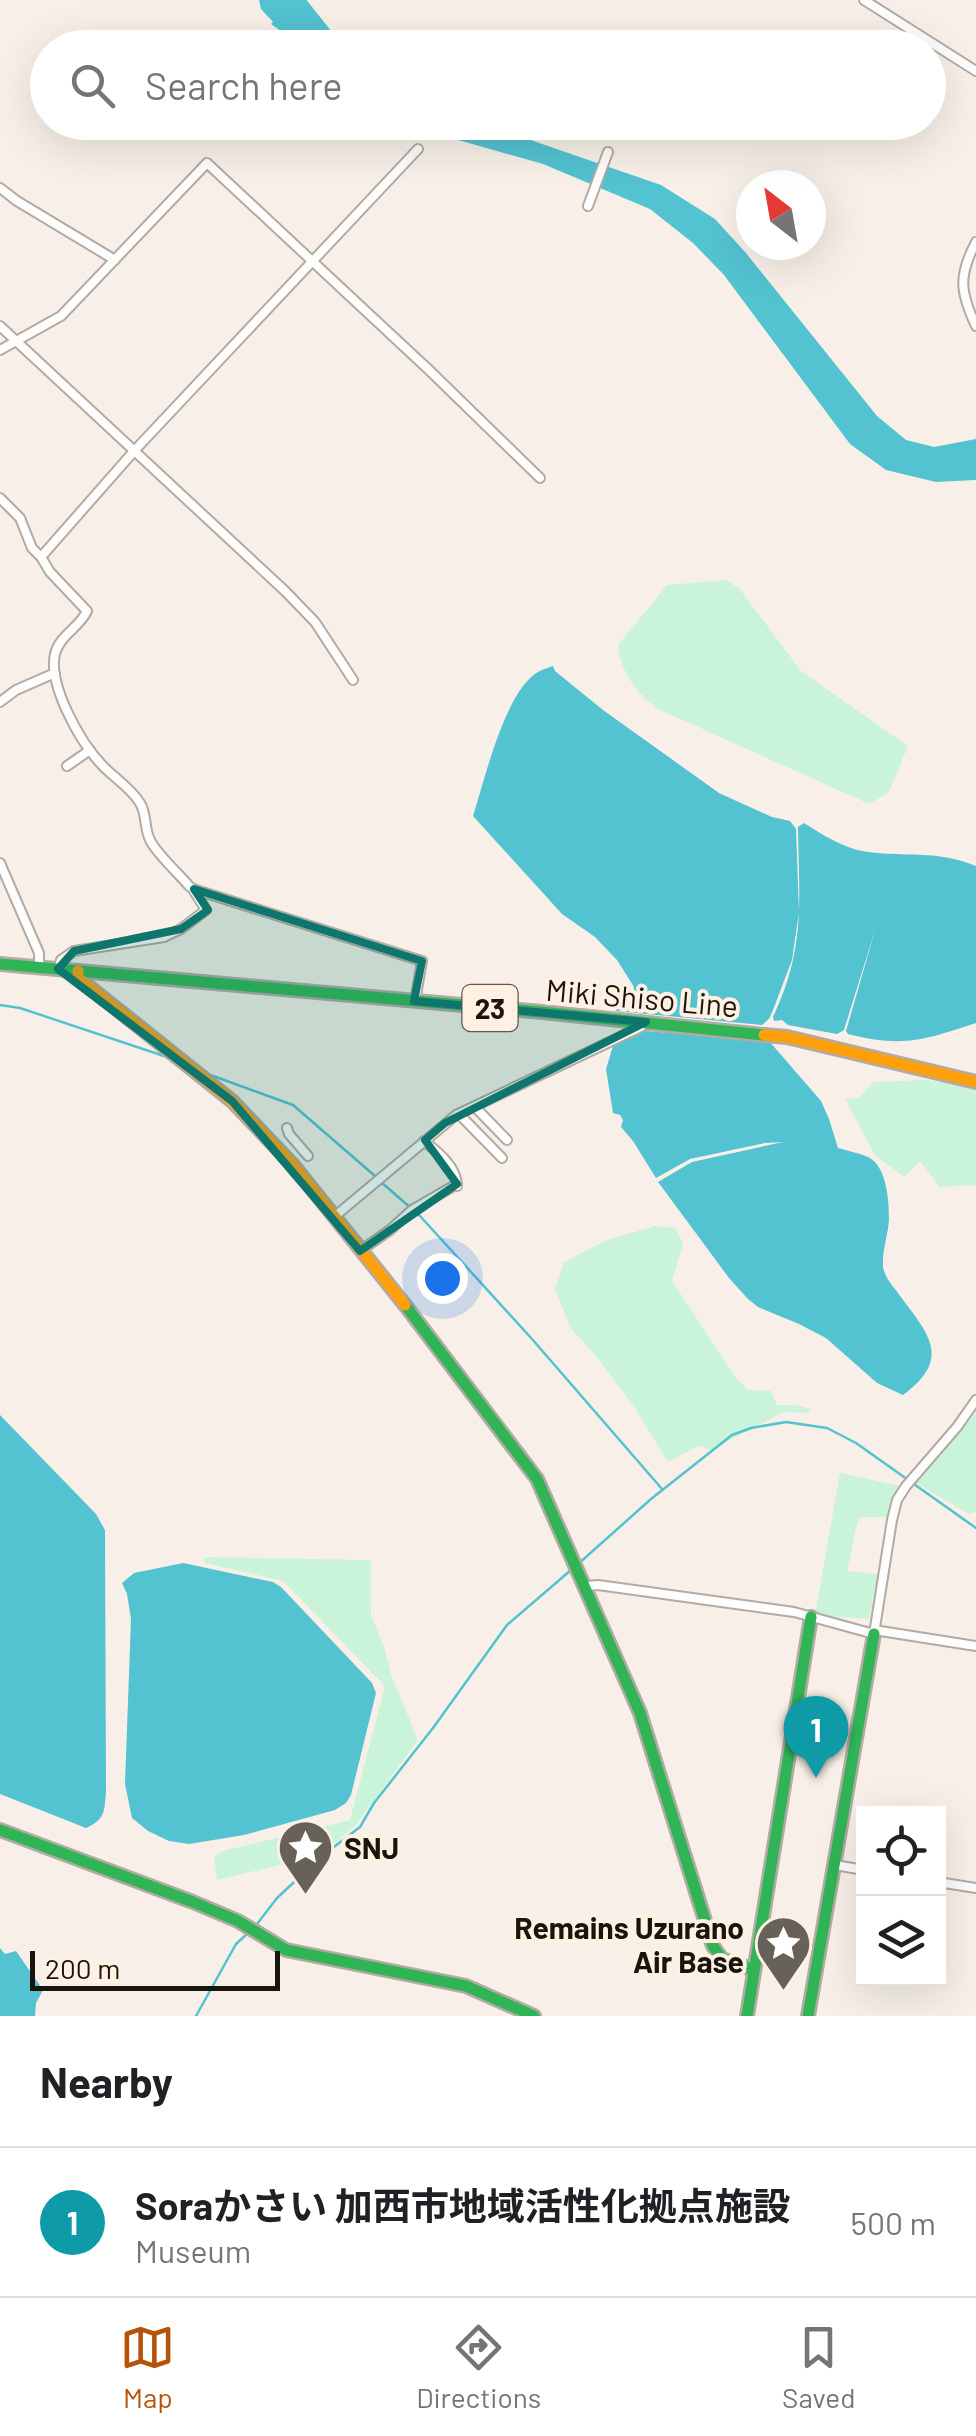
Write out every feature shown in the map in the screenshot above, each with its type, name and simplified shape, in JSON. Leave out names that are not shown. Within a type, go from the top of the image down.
[{"type":"street","points":[[864,0],[912,30]]},
{"type":"street","points":[[946,51],[976,70]]},
{"type":"street","points":[[41,557],[134,450],[418,149]]},
{"type":"street","points":[[589,202],[608,152]]},
{"type":"street","points":[[0,350],[61,316],[207,164],[540,478]]},
{"type":"street","points":[[0,188],[115,260]]},
{"type":"street","points":[[976,242],[964,267],[963,283],[976,326]]},
{"type":"street","points":[[0,326],[315,622],[352,680]]},
{"type":"street","points":[[0,498],[20,518],[32,548],[50,572],[87,611],[57,648],[54,672],[67,710],[90,750],[140,803],[150,840],[194,889],[422,961],[415,1001]]},
{"type":"street","points":[[0,702],[54,672]]},
{"type":"street","points":[[67,766],[90,750]]},
{"type":"street","points":[[0,863],[39,952],[39,967]]},
{"type":"street","points":[[58,970],[61,960],[74,951],[164,937],[181,928],[206,910],[194,889]]},
{"type":"street","name":"Miki Shiso Line","points":[[0,964],[787,1037],[976,1082]]},
{"type":"street","points":[[78,971],[78,978],[232,1101],[293,1166],[537,1479],[640,1713],[713,1946],[722,1959],[754,1970]]},
{"type":"street","points":[[334,1217],[459,1114],[646,1022]]},
{"type":"street","points":[[475,1107],[506,1140]]},
{"type":"street","points":[[459,1114],[502,1158]]},
{"type":"street","points":[[274,1146],[288,1131],[311,1154],[293,1166]]},
{"type":"street","points":[[360,1251],[412,1210],[457,1187],[457,1176],[450,1165],[424,1141]]},
{"type":"street","points":[[808,2016],[897,1500],[976,1400]]},
{"type":"street","points":[[586,1586],[794,1612],[874,1632],[976,1646]]},
{"type":"street","points":[[747,2016],[811,1617]]},
{"type":"street","points":[[0,1830],[193,1902],[286,1950],[466,1986],[534,2016]]},
{"type":"street","points":[[835,1865],[856,1869]]},
{"type":"street","points":[[946,1883],[976,1888]]},
{"type":"highlighted area","points":[[194,889],[422,961],[414,1001],[646,1022],[445,1123],[425,1140],[457,1184],[360,1251],[232,1101],[58,969],[74,951],[181,929],[208,910]]},
{"type":"green space","points":[[726,580],[739,588],[801,671],[908,746],[889,792],[869,804],[656,708],[636,688],[622,664],[618,645],[667,585]]},
{"type":"green space","points":[[922,1080],[976,1090],[976,1185],[940,1187],[920,1161],[904,1177],[875,1155],[845,1099],[860,1097],[873,1082]]},
{"type":"green space","points":[[655,1226],[676,1228],[683,1243],[672,1281],[736,1378],[748,1390],[771,1391],[777,1405],[811,1409],[809,1413],[784,1412],[711,1450],[698,1446],[668,1462],[635,1408],[570,1327],[555,1289],[564,1262],[607,1240]]},
{"type":"green space","points":[[976,1413],[976,1512],[969,1514],[916,1483]]},
{"type":"green space","points":[[840,1473],[901,1486],[889,1517],[860,1517],[857,1524],[847,1571],[878,1574],[869,1619],[815,1615]]},
{"type":"green space","points":[[204,1557],[371,1560],[371,1615],[418,1740],[356,1825],[311,1864],[302,1860],[217,1880],[214,1857],[223,1851],[350,1820],[385,1686],[283,1581],[205,1563]]},
{"type":"water","points":[[259,0],[306,0],[323,30],[279,30],[261,9]]},
{"type":"water","points":[[458,140],[530,140],[661,185],[715,219],[736,242],[736,260],[752,260],[877,416],[906,440],[934,447],[976,439],[976,480],[936,482],[886,470],[850,444],[724,275],[693,243],[650,209],[543,164]]},
{"type":"water","points":[[553,666],[603,710],[719,793],[790,821],[796,829],[799,912],[792,960],[769,1019],[762,1025],[615,1011],[633,994],[634,987],[617,960],[595,937],[562,914],[473,816],[498,737],[516,697],[526,682]]},
{"type":"water","points":[[804,823],[859,850],[935,856],[976,866],[976,1023],[913,1040],[884,1041],[848,1034],[876,927],[844,1030],[837,1034],[774,1021],[796,946],[798,827]]},
{"type":"water","points":[[645,1031],[769,1041],[821,1101],[838,1148],[868,1157],[879,1168],[886,1185],[889,1212],[884,1270],[931,1345],[928,1369],[903,1395],[877,1383],[826,1338],[748,1299],[658,1182],[692,1162],[783,1142],[690,1159],[656,1178],[621,1127],[620,1115],[613,1113],[606,1069],[613,1046]]},
{"type":"water","points":[[0,1415],[96,1514],[105,1530],[106,1792],[101,1818],[86,1828],[0,1794]]},
{"type":"water","points":[[183,1563],[281,1587],[372,1683],[376,1693],[346,1803],[335,1810],[244,1835],[189,1844],[169,1841],[132,1818],[125,1784],[131,1619],[122,1583],[134,1573]]},
{"type":"water","points":[[0,1948],[5,1954],[16,1951],[43,1990],[35,2016],[0,2016]]},
{"type":"waterway","points":[[297,0],[321,30]]},
{"type":"waterway","points":[[0,1005],[20,1008],[170,1058]]},
{"type":"waterway","points":[[205,1073],[293,1105],[375,1176]]},
{"type":"waterway","points":[[381,1182],[420,1216],[662,1489]]},
{"type":"waterway","points":[[577,1565],[651,1499],[732,1435],[786,1422],[827,1428],[856,1443],[976,1528]]},
{"type":"waterway","points":[[254,1928],[277,1898],[360,1827],[507,1625],[571,1570]]},
{"type":"waterway","points":[[196,2016],[236,1944],[248,1933]]},
{"type":"traffic: fast","points":[[0,964],[764,1035]]},
{"type":"traffic: fast","points":[[405,1305],[537,1479],[640,1713],[713,1946],[722,1959],[754,1970]]},
{"type":"traffic: fast","points":[[747,2016],[811,1617]]},
{"type":"traffic: fast","points":[[808,2016],[874,1634]]},
{"type":"traffic: fast","points":[[0,1830],[193,1902],[238,1921],[286,1950],[466,1986],[534,2016]]},
{"type":"traffic: slow","points":[[78,971],[78,978],[232,1101],[293,1165],[405,1305]]},
{"type":"traffic: slow","points":[[764,1035],[787,1037],[976,1082]]},
{"type":"place","name":"Soraかさい 加西市地域活性化拠点施設","points":[[816,1778]]},
{"type":"place","name":"SNJ","points":[[305,1896]]},
{"type":"place","name":"Remains Uzurano Air Base","points":[[783,1993]]}]
